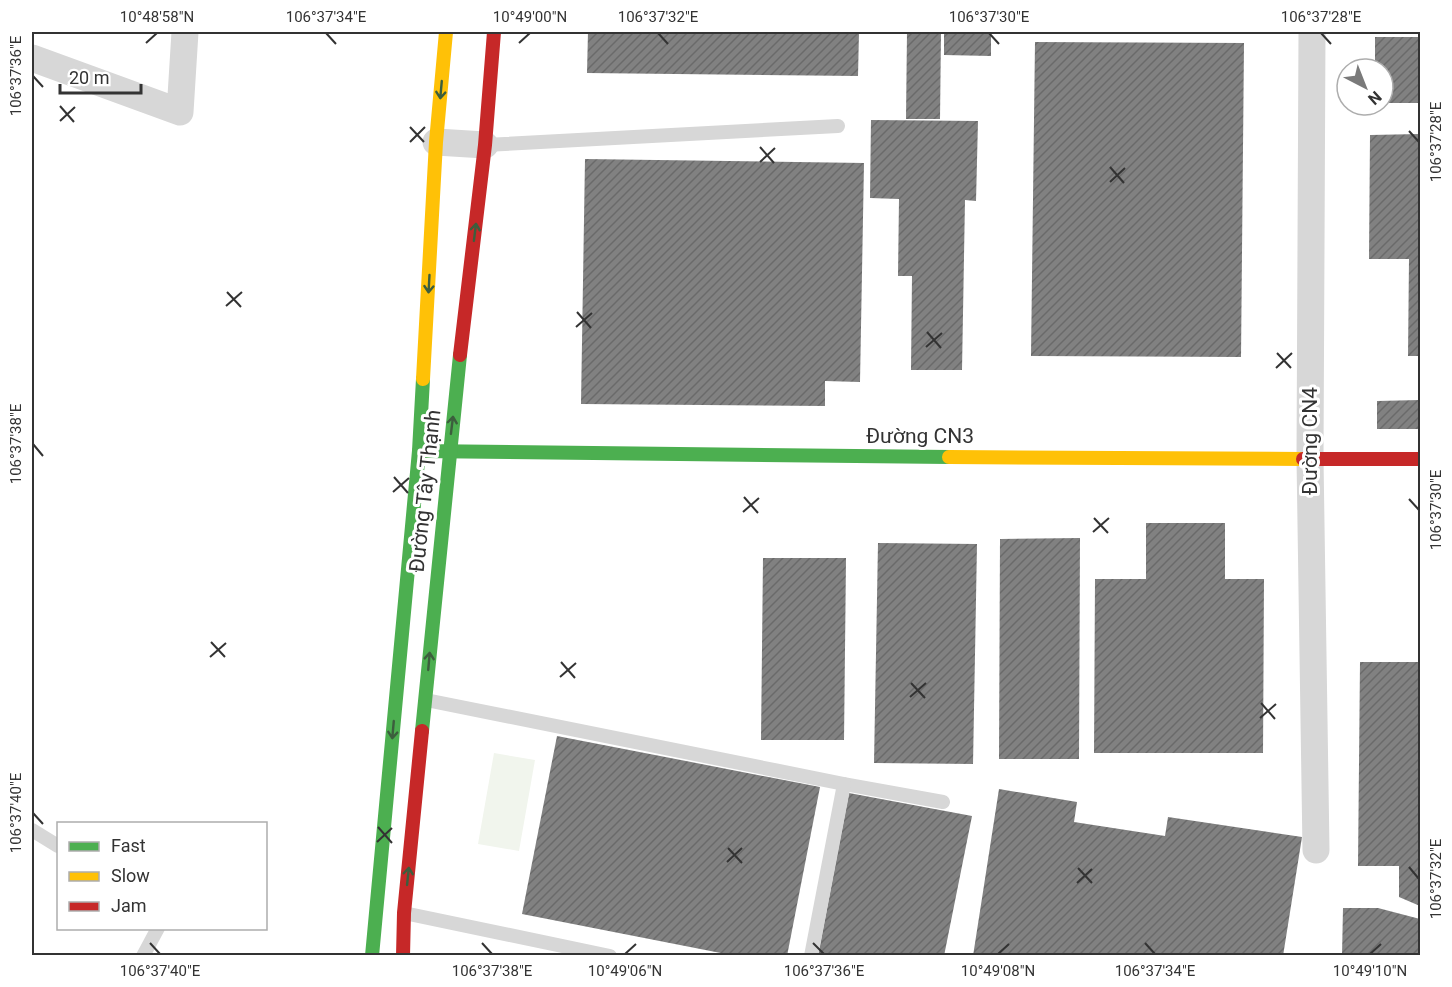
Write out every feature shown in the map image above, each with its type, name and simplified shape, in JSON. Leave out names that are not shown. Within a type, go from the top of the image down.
[{"type":"street","points":[[32,58],[180,112],[185,32]]},
{"type":"street","name":"Đường Tây Thạnh","points":[[372,956],[419,451],[436,142],[446,32]]},
{"type":"street","name":"Đường Tây Thạnh","points":[[403,956],[404,913],[449,452],[485,146],[494,32]]},
{"type":"street","name":"Đường CN4","points":[[1312,32],[1310,459],[1316,850]]},
{"type":"street","points":[[436,142],[485,146]]},
{"type":"street","name":"Đường CN3","points":[[419,451],[1420,459]]},
{"type":"lane","points":[[485,146],[838,126]]},
{"type":"lane","points":[[426,700],[943,802]]},
{"type":"lane","points":[[811,956],[844,784]]},
{"type":"lane","points":[[32,830],[57,845]]},
{"type":"lane","points":[[404,913],[610,956]]},
{"type":"lane","points":[[143,956],[157,930]]},
{"type":"shaded area","points":[[494,753],[535,760],[519,851],[478,844]]},
{"type":"building","points":[[588,32],[859,32],[858,76],[587,73]]},
{"type":"building","points":[[907,32],[941,32],[940,119],[906,119]]},
{"type":"building","points":[[944,32],[991,32],[991,56],[944,55]]},
{"type":"building","points":[[1375,37],[1420,37],[1420,103],[1395,103],[1395,57],[1375,57]]},
{"type":"building","points":[[1035,42],[1244,43],[1241,357],[1031,356]]},
{"type":"building","points":[[871,120],[978,121],[976,201],[965,200],[962,370],[911,370],[912,276],[898,276],[899,199],[870,198]]},
{"type":"building","points":[[1420,134],[1420,356],[1408,356],[1409,259],[1369,259],[1370,135]]},
{"type":"building","points":[[585,159],[864,163],[860,382],[825,381],[825,406],[581,404]]},
{"type":"building","points":[[1420,400],[1420,429],[1377,429],[1377,401]]},
{"type":"building","points":[[1146,523],[1225,523],[1225,579],[1264,579],[1263,753],[1094,753],[1095,579],[1146,579]]},
{"type":"building","points":[[1080,538],[1079,759],[999,759],[1000,539]]},
{"type":"building","points":[[878,543],[977,544],[973,764],[874,763]]},
{"type":"building","points":[[763,558],[846,558],[844,740],[761,740]]},
{"type":"building","points":[[1360,662],[1420,662],[1420,906],[1399,897],[1399,866],[1358,866]]},
{"type":"building","points":[[557,736],[820,787],[787,956],[736,956],[522,914]]},
{"type":"building","points":[[999,789],[1077,802],[1074,822],[1165,836],[1168,817],[1302,837],[1283,956],[973,956]]},
{"type":"building","points":[[849,793],[972,816],[944,956],[818,956]]},
{"type":"building","points":[[1343,908],[1378,908],[1420,919],[1420,956],[1342,956]]},
{"type":"traffic: fast","points":[[422,731],[460,355]]},
{"type":"traffic: fast","points":[[372,956],[419,451],[423,379]]},
{"type":"traffic: fast","points":[[419,451],[949,457]]},
{"type":"traffic: slow","points":[[423,379],[436,142],[446,32]]},
{"type":"traffic: slow","points":[[949,457],[1303,459]]},
{"type":"traffic: jam","points":[[460,355],[485,145],[494,32]]},
{"type":"traffic: jam","points":[[1303,459],[1420,459]]},
{"type":"traffic: jam","points":[[403,956],[404,913],[422,731]]}]
